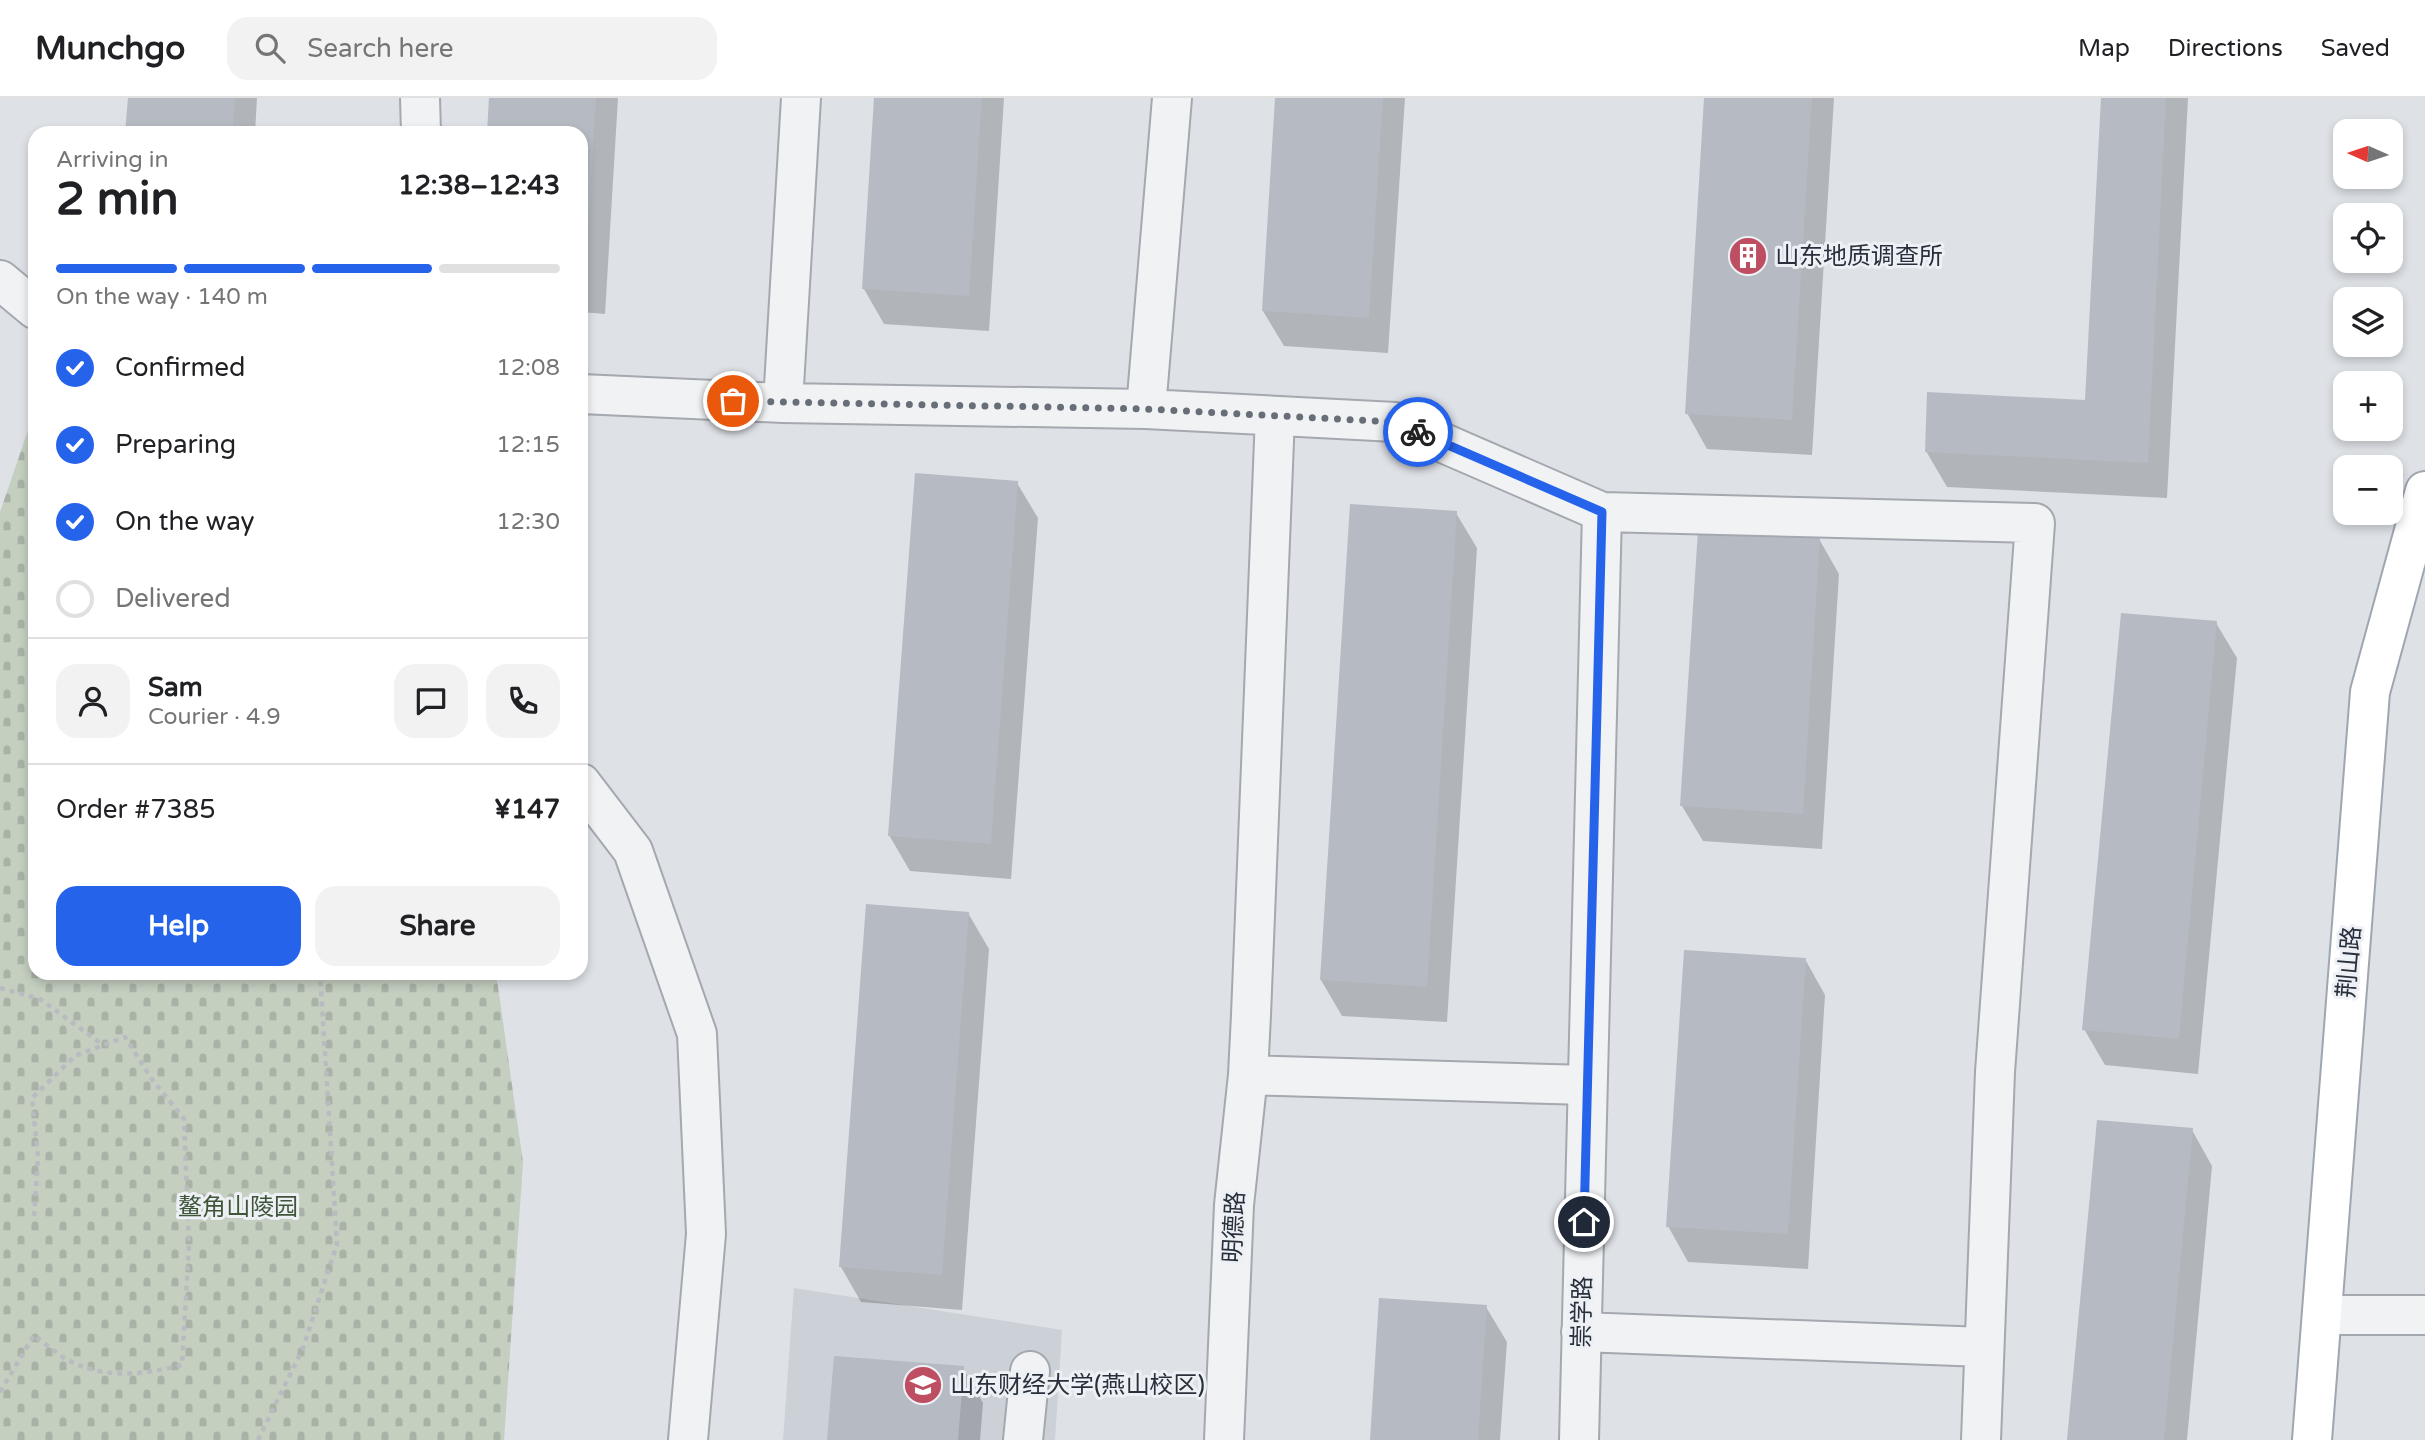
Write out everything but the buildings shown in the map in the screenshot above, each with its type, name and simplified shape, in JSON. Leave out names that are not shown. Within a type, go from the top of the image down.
[{"type":"main road","name":"荆山路","points":[[2312,1440],[2370,692],[2425,491]]},
{"type":"street","points":[[420,98],[421,126]]},
{"type":"street","points":[[783,403],[801,98]]},
{"type":"street","points":[[1146,409],[1172,98]]},
{"type":"street","points":[[0,280],[28,303]]},
{"type":"street","points":[[588,394],[783,403],[1146,409],[1395,422],[1602,512],[2035,523],[1995,1072],[1981,1440]]},
{"type":"street","name":"明德路","points":[[1224,1440],[1234,1205],[1248,1075],[1251,1015],[1275,416]]},
{"type":"street","name":"崇学路","points":[[1579,1440],[1602,512]]},
{"type":"street","points":[[588,792],[633,851],[697,1034],[706,1234],[688,1440]]},
{"type":"street","points":[[1248,1075],[1587,1085]]},
{"type":"street","points":[[2322,1315],[2425,1315]]},
{"type":"street","points":[[1581,1332],[1984,1347]]},
{"type":"street","points":[[1023,1440],[1030,1371]]},
{"type":"path","points":[[258,1440],[303,1348],[337,1244],[320,980]]},
{"type":"path","points":[[0,988],[40,999],[104,1045]]},
{"type":"path","points":[[0,1392],[34,1335],[74,1363],[119,1375],[159,1371],[182,1365],[189,1245],[184,1119],[151,1078],[125,1037],[75,1056],[32,1098],[38,1157],[34,1218]]},
{"type":"shaded area","name":"山东财经大学(燕山校区)","points":[[794,1288],[1062,1330],[1055,1440],[783,1440]]},
{"type":"green space","name":"鳌角山陵园","points":[[28,430],[28,980],[497,980],[523,1162],[504,1440],[0,1440],[0,512]]},
{"type":"way so far","points":[[733,401],[1146,409],[1395,422],[1418,432]]},
{"type":"place","name":"山东地质调查所","points":[[1748,256]]},
{"type":"place","name":"山东财经大学(燕山校区)","points":[[923,1385]]},
{"type":"route","points":[[1418,432],[1602,512],[1584,1222]]}]
